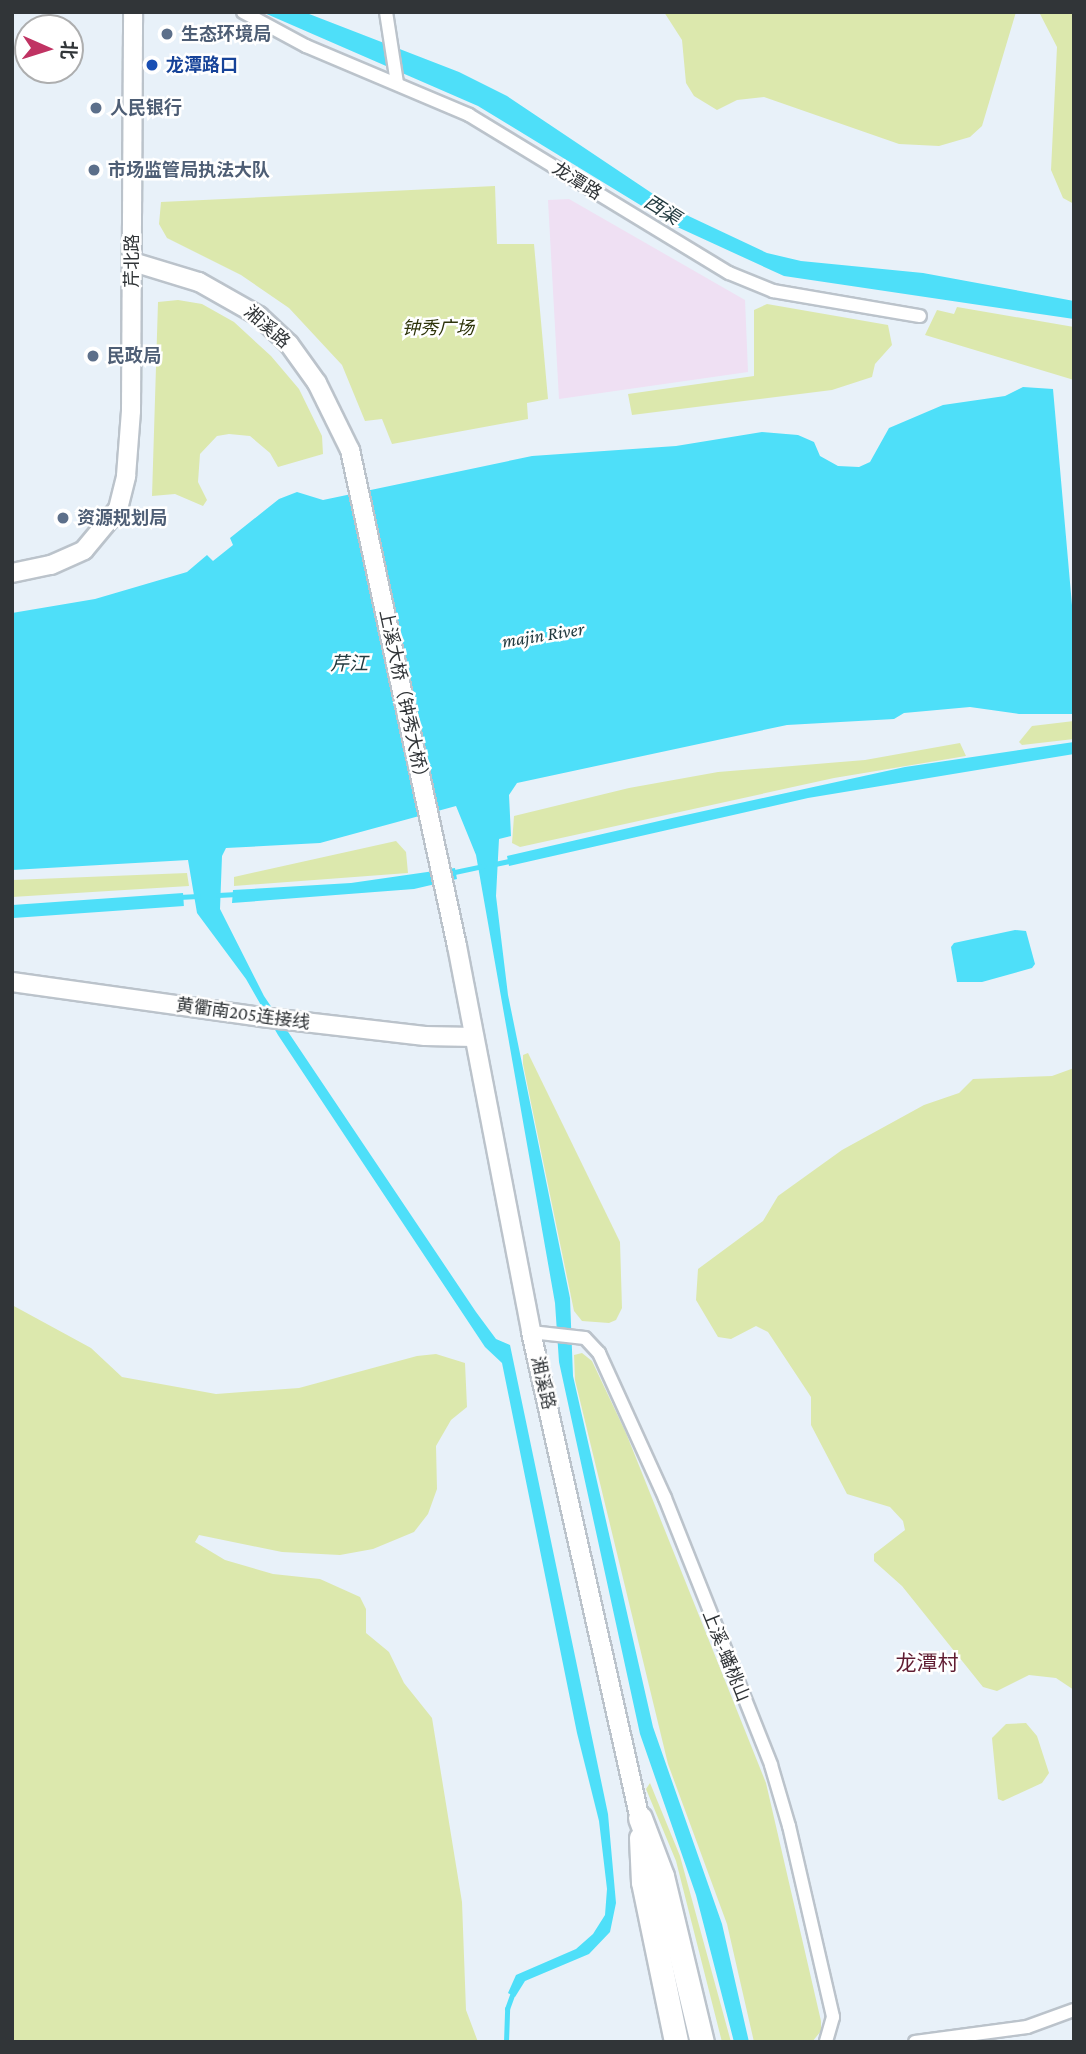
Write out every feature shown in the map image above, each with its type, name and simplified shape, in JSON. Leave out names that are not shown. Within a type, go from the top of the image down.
[{"type":"highway","points":[[640,1818],[643,1882],[676,2042]]},
{"type":"highway","points":[[640,1818],[662,1876],[702,2042]]},
{"type":"main road","name":"芹北路","points":[[12,573],[51,565],[85,550],[118,509],[129,440],[133,262],[133,12]]},
{"type":"main road","name":"湘溪路","points":[[133,262],[199,282],[258,316],[289,344],[317,383],[350,450]]},
{"type":"main road","name":"上溪大桥（钟秀大桥）","points":[[350,450],[457,946]]},
{"type":"main road","name":"湘溪路","points":[[457,946],[531,1332],[640,1818]]},
{"type":"main road","name":"黄衢南205连接线","points":[[12,982],[261,1017],[425,1036],[474,1037]]},
{"type":"street","name":"龙潭路","points":[[243,12],[306,46],[397,83],[519,144],[729,273],[774,291],[920,316]]},
{"type":"street","points":[[386,12],[397,83]]},
{"type":"street","name":"上溪-蟠桃山","points":[[531,1332],[585,1338],[599,1353],[665,1498],[775,1777],[833,2017],[826,2042]]},
{"type":"street","points":[[915,2042],[1027,2027],[1074,2010]]},
{"type":"shaded area","points":[[569,199],[745,300],[748,372],[559,399],[548,200]]},
{"type":"green space","points":[[664,12],[1016,12],[982,126],[970,137],[939,146],[899,144],[764,97],[737,100],[717,110],[694,96],[686,83],[682,40]]},
{"type":"green space","points":[[1039,12],[1074,12],[1074,204],[1063,198],[1051,170],[1057,47]]},
{"type":"green space","name":"钟秀广场","points":[[495,186],[497,244],[534,244],[548,399],[527,403],[528,419],[392,444],[382,419],[365,421],[342,365],[289,308],[241,275],[167,238],[159,224],[161,202]]},
{"type":"green space","points":[[178,300],[202,304],[234,322],[271,356],[299,389],[322,436],[323,454],[278,467],[270,453],[250,436],[217,436],[200,454],[198,482],[207,500],[203,506],[175,494],[152,496],[158,302]]},
{"type":"green space","points":[[767,304],[888,325],[892,345],[875,364],[872,377],[832,390],[632,415],[628,394],[754,376],[754,310]]},
{"type":"green space","points":[[957,307],[1074,327],[1074,380],[925,335],[937,310],[954,314]]},
{"type":"green space","points":[[1074,721],[1074,739],[1022,745],[1019,742],[1032,726]]},
{"type":"green space","points":[[960,743],[966,756],[834,778],[520,847],[512,843],[514,816],[629,788],[718,772],[865,760]]},
{"type":"green space","points":[[396,841],[406,852],[408,873],[234,886],[234,877]]},
{"type":"green space","points":[[187,873],[189,886],[12,897],[12,880]]},
{"type":"green space","points":[[528,1053],[620,1242],[622,1308],[616,1320],[609,1323],[582,1321],[574,1311],[523,1064],[523,1055]]},
{"type":"green space","points":[[1074,1068],[1074,1690],[1056,1678],[1029,1675],[997,1691],[983,1687],[902,1586],[874,1561],[874,1554],[905,1530],[903,1521],[890,1507],[847,1494],[811,1425],[811,1397],[768,1332],[756,1326],[731,1339],[718,1337],[696,1300],[698,1269],[763,1221],[778,1196],[842,1150],[924,1105],[959,1093],[973,1079],[1052,1076]]},
{"type":"green space","points":[[12,1305],[91,1348],[122,1377],[216,1394],[299,1388],[417,1356],[436,1354],[465,1363],[467,1407],[451,1420],[436,1446],[437,1489],[428,1514],[414,1532],[373,1549],[340,1555],[282,1552],[199,1535],[195,1542],[225,1560],[273,1574],[320,1579],[360,1597],[366,1609],[366,1633],[389,1652],[404,1683],[432,1718],[462,1902],[466,2010],[478,2042],[12,2042]]},
{"type":"green space","points":[[582,1353],[592,1361],[626,1433],[766,1783],[821,2021],[821,2031],[812,2042],[754,2042],[727,1924],[668,1764],[575,1380],[574,1355]]},
{"type":"green space","points":[[1026,1723],[1037,1736],[1049,1773],[1042,1783],[1003,1801],[998,1799],[992,1738],[1006,1724]]},
{"type":"green space","points":[[650,1783],[680,1856],[731,2042],[722,2042],[676,1861],[646,1789]]},
{"type":"water","name":"西渠","points":[[262,12],[304,12],[459,72],[507,96],[680,212],[767,253],[801,261],[923,273],[1074,301],[1074,319],[784,276],[673,225],[478,106]]},
{"type":"water","name":"芹江","points":[[1023,387],[1053,389],[1074,628],[1074,714],[1019,714],[970,707],[904,713],[894,719],[787,725],[517,783],[509,795],[511,836],[499,839],[496,896],[508,995],[570,1298],[573,1376],[653,1727],[722,1924],[749,2042],[734,2042],[696,1895],[640,1734],[559,1362],[555,1303],[476,855],[456,806],[320,843],[226,848],[222,856],[220,909],[264,996],[476,1312],[496,1339],[510,1345],[608,1814],[616,1903],[610,1932],[589,1954],[525,1981],[515,1997],[508,1993],[516,1975],[576,1949],[593,1934],[605,1915],[607,1889],[599,1821],[577,1733],[502,1363],[485,1347],[278,1035],[246,979],[197,913],[188,860],[12,870],[12,613],[95,599],[187,572],[207,555],[213,561],[233,545],[230,538],[279,499],[297,492],[323,500],[532,456],[676,446],[762,432],[798,435],[814,442],[820,456],[838,466],[859,467],[870,462],[889,428],[943,405],[1005,396]]},
{"type":"water","points":[[1074,742],[1074,754],[808,798],[509,866],[507,856],[672,818],[905,767]]},
{"type":"water","points":[[455,868],[457,879],[414,889],[232,903],[233,890],[351,883]]},
{"type":"water","points":[[183,893],[184,906],[13,918],[12,905]]},
{"type":"water","points":[[1015,930],[1026,931],[1035,964],[1032,968],[982,982],[957,982],[951,947],[954,943]]},
{"type":"waterway","points":[[495,864],[514,860]]},
{"type":"waterway","points":[[450,873],[483,866]]},
{"type":"waterway","points":[[218,895],[237,894]]},
{"type":"waterway","points":[[179,897],[198,896]]},
{"type":"waterway","points":[[506,2042],[507,2009],[514,1990]]},
{"type":"place","name":"生态环境局","points":[[167,34]]},
{"type":"place","name":"龙潭路口","points":[[152,65]]},
{"type":"place","name":"人民银行","points":[[96,108]]},
{"type":"place","name":"市场监管局执法大队","points":[[94,170]]},
{"type":"place","name":"民政局","points":[[93,356]]},
{"type":"place","name":"资源规划局","points":[[63,518]]},
{"type":"district","name":"龙潭村","points":[[927,1663]]},
{"type":"water label","name":"majin River","points":[[543,635]]}]
